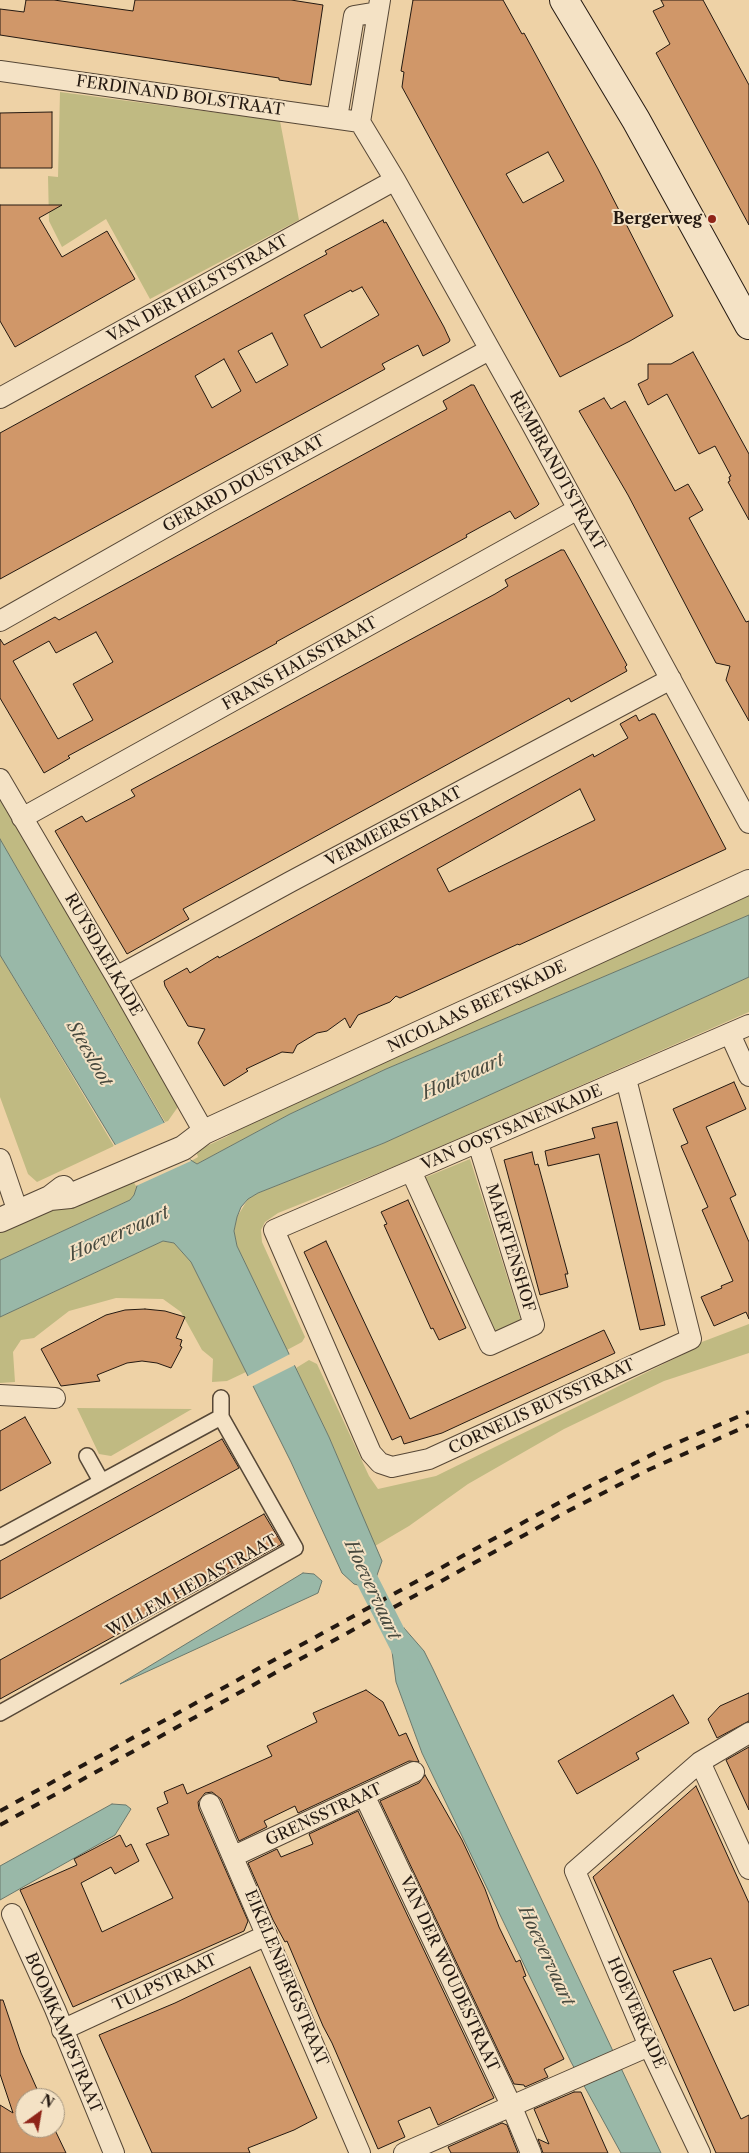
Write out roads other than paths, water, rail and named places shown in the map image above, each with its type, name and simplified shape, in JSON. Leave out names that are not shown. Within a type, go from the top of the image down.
[{"type":"main road","points":[[564,0],[636,120],[749,325]]},
{"type":"street","points":[[337,118],[354,16],[379,6]]},
{"type":"street","points":[[360,122],[379,6]]},
{"type":"street","name":"FERDINAND BOLSTRAAT","points":[[0,71],[360,122]]},
{"type":"street","name":"REMBRANDTSTRAAT","points":[[360,122],[395,180],[490,350],[749,823]]},
{"type":"street","name":"VAN DER HELSTSTRAAT","points":[[2,393],[395,180]]},
{"type":"street","name":"GERARD DOUSTRAAT","points":[[0,621],[208,503],[490,350]]},
{"type":"street","name":"FRANS HALSSTRAAT","points":[[22,818],[578,509]]},
{"type":"street","name":"VERMEERSTRAAT","points":[[116,977],[671,679]]},
{"type":"street","name":"RUYSDAELKADE","points":[[0,779],[204,1132]]},
{"type":"street","name":"NICOLAAS BEETSKADE","points":[[9,1216],[50,1198],[66,1186],[125,1167],[204,1132],[749,882]]},
{"type":"street","name":"VAN OOSTSANENKADE","points":[[274,1230],[749,1025]]},
{"type":"street","points":[[730,1034],[749,1076]]},
{"type":"street","name":"CORNELIS BUYSSTRAAT","points":[[274,1230],[371,1453],[380,1463],[392,1467],[429,1459],[691,1340],[626,1079]]},
{"type":"street","name":"MAERTENSHOF","points":[[411,1171],[490,1344],[534,1325],[478,1143]]},
{"type":"street","points":[[0,1158],[9,1216]]},
{"type":"street","points":[[0,1394],[55,1398]]},
{"type":"street","name":"WILLEM HEDASTRAAT","points":[[0,1713],[295,1548],[221,1417],[221,1398]]},
{"type":"street","points":[[0,1537],[221,1417]]},
{"type":"street","points":[[87,1456],[101,1481]]},
{"type":"street","points":[[749,1733],[700,1762],[749,1869]]},
{"type":"street","name":"HOEVERKADE","points":[[700,1762],[575,1871],[649,2046],[700,2153]]},
{"type":"street","name":"GRENSSTRAAT","points":[[234,1856],[414,1772]]},
{"type":"street","name":"VAN DER WOUDESTRAAT","points":[[365,1796],[511,2106],[531,2153]]},
{"type":"street","name":"EIKELENBERGSTRAAT","points":[[210,1804],[234,1856],[360,2153]]},
{"type":"street","name":"BOOMKAMPSTRAAT","points":[[12,1914],[114,2153]]},
{"type":"street","name":"TULPSTRAAT","points":[[62,2030],[267,1935]]},
{"type":"street","points":[[404,2153],[649,2046]]},
{"type":"water","points":[[0,839],[165,1124],[189,1159],[197,1164],[290,1114],[386,1069],[749,915],[749,977],[384,1143],[258,1193],[248,1199],[241,1207],[234,1231],[237,1246],[329,1437],[382,1561],[376,1578],[362,1586],[354,1584],[342,1573],[291,1462],[191,1262],[174,1243],[163,1241],[0,1317],[0,1260],[130,1200],[137,1186],[116,1146],[0,955]]},
{"type":"water","points":[[303,1573],[314,1574],[322,1581],[318,1593],[120,1684]]},
{"type":"water","points":[[404,1628],[424,1651],[433,1669],[661,2153],[621,2153],[571,2062],[422,1753],[396,1682],[390,1636]]},
{"type":"water","points":[[112,1804],[126,1805],[131,1809],[115,1835],[0,1900],[0,1866]]},
{"type":"waterway","name":"Hoevervaart","points":[[354,1554],[409,1662]]},
{"type":"railway","points":[[0,1811],[584,1489],[665,1448],[749,1412]]},
{"type":"railway","points":[[0,1825],[568,1511],[648,1470],[749,1425]]},
{"type":"place","name":"Bergerweg","points":[[712,219]]},
{"type":"water label","name":"Steesloot","points":[[89,1054]]},
{"type":"water label","name":"Houtvaart","points":[[463,1077]]}]
